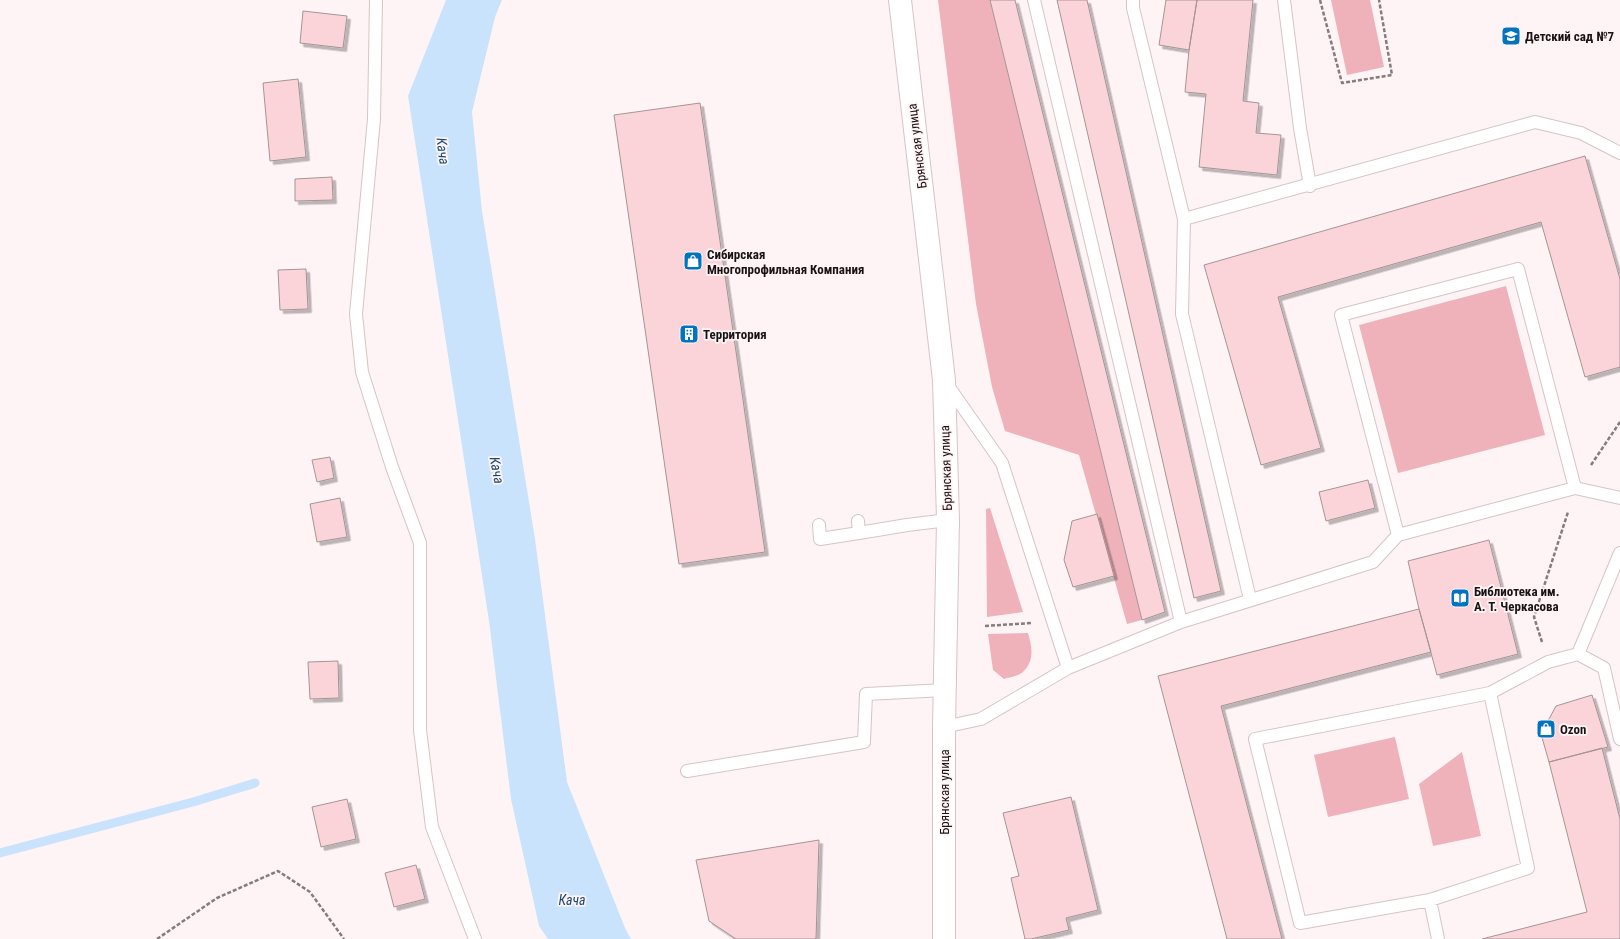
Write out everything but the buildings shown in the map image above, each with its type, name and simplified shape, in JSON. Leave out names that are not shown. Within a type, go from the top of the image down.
[{"type":"highway","name":"Брянская улица","points":[[900,0],[944,380],[948,520],[944,727],[944,939]]},
{"type":"lane","points":[[376,0],[374,119],[356,314],[362,372],[392,467],[420,543],[420,730],[432,826],[475,939]]},
{"type":"lane","points":[[1034,0],[1181,622]]},
{"type":"lane","points":[[1133,0],[1133,8],[1184,219],[1182,314],[1250,599]]},
{"type":"lane","points":[[1284,0],[1300,128],[1310,186]]},
{"type":"lane","points":[[1184,219],[1310,186],[1536,122],[1581,133],[1620,153]]},
{"type":"lane","points":[[1398,535],[1341,315],[1518,269],[1575,488]]},
{"type":"lane","points":[[944,380],[1002,463],[1068,668]]},
{"type":"lane","points":[[944,727],[981,719],[1068,668],[1181,622],[1250,599],[1373,562],[1398,535],[1575,488],[1620,498]]},
{"type":"lane","points":[[819,525],[820,539],[948,520]]},
{"type":"lane","points":[[858,521],[859,533]]},
{"type":"lane","points":[[1578,654],[1620,553]]},
{"type":"lane","points":[[1490,693],[1528,868],[1430,900],[1300,923],[1256,739],[1490,693],[1548,662],[1578,654],[1604,668],[1620,738]]},
{"type":"lane","points":[[687,771],[864,742],[866,694],[945,690]]},
{"type":"lane","points":[[1430,900],[1438,939]]},
{"type":"path","points":[[1320,0],[1342,83],[1392,75],[1379,0]]},
{"type":"path","points":[[1548,662],[1534,617],[1575,488],[1620,422]]},
{"type":"path","points":[[985,626],[1025,624]]},
{"type":"path","points":[[156,939],[217,898],[278,872],[310,892],[344,939]]},
{"type":"shaded area","points":[[938,0],[990,0],[1142,620],[1127,624],[1079,455],[1005,431],[992,387],[976,304]]},
{"type":"shaded area","points":[[1331,0],[1370,0],[1384,67],[1347,75]]},
{"type":"shaded area","points":[[1506,286],[1545,435],[1398,473],[1359,325]]},
{"type":"shaded area","points":[[990,508],[1023,612],[987,617],[986,509]]},
{"type":"shaded area","points":[[1028,633],[1032,653],[1027,667],[1023,672],[1004,679],[993,670],[988,634]]},
{"type":"shaded area","points":[[1395,737],[1409,799],[1328,817],[1314,755]]},
{"type":"shaded area","points":[[1462,752],[1481,836],[1433,846],[1419,784]]},
{"type":"water","name":"Кача","points":[[446,0],[502,0],[495,17],[472,112],[482,211],[535,539],[567,782],[625,928],[631,939],[548,939],[539,926],[511,799],[489,621],[408,96]]},
{"type":"waterway","points":[[0,853],[193,802],[255,783]]},
{"type":"place","name":"Детский сад №7","points":[[1511,36]]},
{"type":"place","name":"Сибирская Многопрофильная Компания","points":[[693,261]]},
{"type":"place","name":"Территория","points":[[689,334]]},
{"type":"place","name":"Библиотека им. А. Т. Черкасова","points":[[1460,598]]},
{"type":"place","name":"Ozon","points":[[1546,729]]}]
